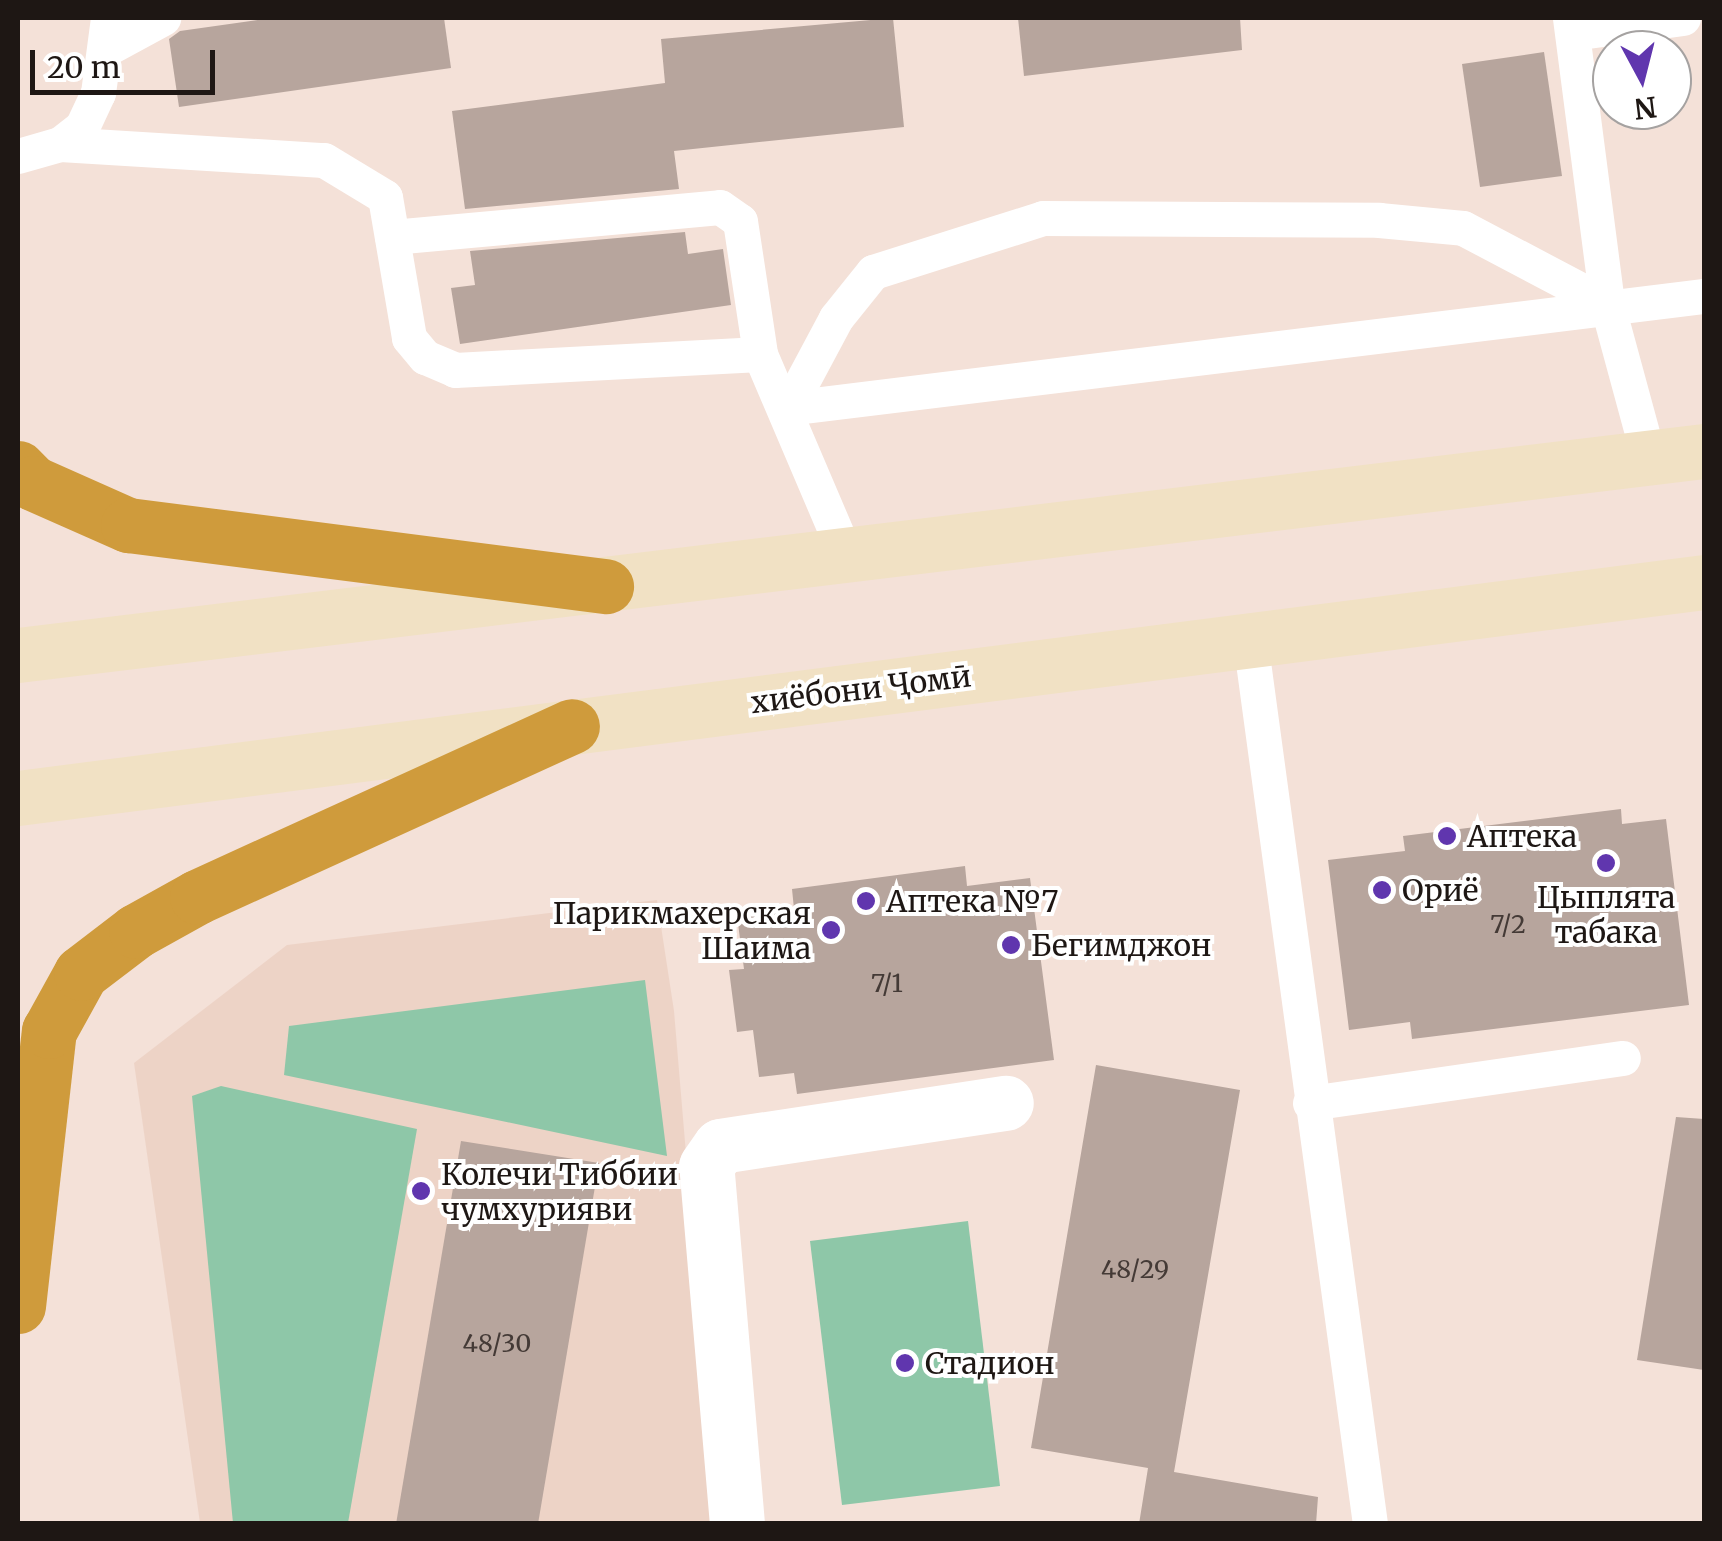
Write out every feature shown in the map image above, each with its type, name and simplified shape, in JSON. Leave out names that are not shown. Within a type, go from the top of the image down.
[{"type":"highway","points":[[18,468],[33,483],[128,524],[606,586]]},
{"type":"highway","points":[[18,1306],[50,1031],[81,973],[136,931],[196,897],[572,726]]},
{"type":"main road","points":[[18,656],[1704,451]]},
{"type":"main road","name":"хиёбони Ҷомӣ","points":[[18,798],[1704,582]]},
{"type":"street","points":[[737,1524],[706,1166],[720,1146],[1006,1103]]},
{"type":"lane","points":[[60,144],[82,127],[108,33],[163,18]]},
{"type":"lane","points":[[1649,458],[1607,304],[1572,25],[1683,18]]},
{"type":"lane","points":[[18,156],[60,144],[324,160],[385,197],[409,338],[425,357],[455,370],[760,354]]},
{"type":"lane","points":[[392,237],[720,207],[740,221],[760,354],[788,408],[846,556]]},
{"type":"lane","points":[[788,408],[836,318],[873,272],[1043,218],[1379,220],[1462,228],[1607,304]]},
{"type":"lane","points":[[788,408],[1607,304],[1704,296]]},
{"type":"lane","points":[[1250,640],[1370,1524]]},
{"type":"lane","points":[[1310,1103],[1624,1058]]},
{"type":"shaded area","name":"Колечи Тиббии чумхурияви","points":[[657,900],[674,1011],[717,1523],[200,1523],[134,1063],[287,945]]},
{"type":"green space","points":[[645,980],[667,1156],[284,1075],[289,1026]]},
{"type":"green space","points":[[221,1086],[417,1129],[348,1523],[233,1523],[192,1096]]},
{"type":"green space","name":"Стадион","points":[[968,1221],[1000,1486],[842,1505],[810,1241]]},
{"type":"building","points":[[272,18],[444,18],[451,68],[179,107],[169,39],[180,31]]},
{"type":"building","points":[[893,18],[904,127],[674,151],[679,189],[465,209],[452,111],[665,83],[661,39]]},
{"type":"building","points":[[1018,18],[1240,18],[1242,50],[1024,76]]},
{"type":"building","points":[[1544,52],[1562,176],[1480,187],[1462,64]]},
{"type":"building","points":[[685,232],[688,254],[723,249],[731,305],[460,344],[451,288],[475,285],[470,251]]},
{"type":"building","points":[[1621,809],[1622,824],[1666,819],[1689,1005],[1412,1039],[1410,1022],[1349,1030],[1328,860],[1405,851],[1403,836]]},
{"type":"building","points":[[965,866],[967,886],[1030,878],[1054,1060],[797,1094],[794,1073],[759,1077],[753,1030],[737,1032],[729,970],[744,969],[737,916],[794,909],[792,889]]},
{"type":"building","points":[[1096,1065],[1240,1090],[1174,1472],[1318,1497],[1316,1524],[1139,1524],[1148,1468],[1031,1448]]},
{"type":"building","points":[[1676,1117],[1704,1119],[1704,1370],[1637,1360]]},
{"type":"building","points":[[461,1141],[599,1163],[538,1524],[396,1524]]},
{"type":"place","name":"Аптека","points":[[1447,836]]},
{"type":"place","name":"Цыплята табака","points":[[1606,863]]},
{"type":"place","name":"Ориё","points":[[1382,890]]},
{"type":"place","name":"Аптека №7","points":[[866,901]]},
{"type":"place","name":"Парикмахерская Шаима","points":[[831,930]]},
{"type":"place","name":"Бегимджон","points":[[1011,945]]},
{"type":"place","name":"Колечи Тиббии чумхурияви","points":[[421,1191]]},
{"type":"place","name":"Стадион","points":[[905,1363]]}]
